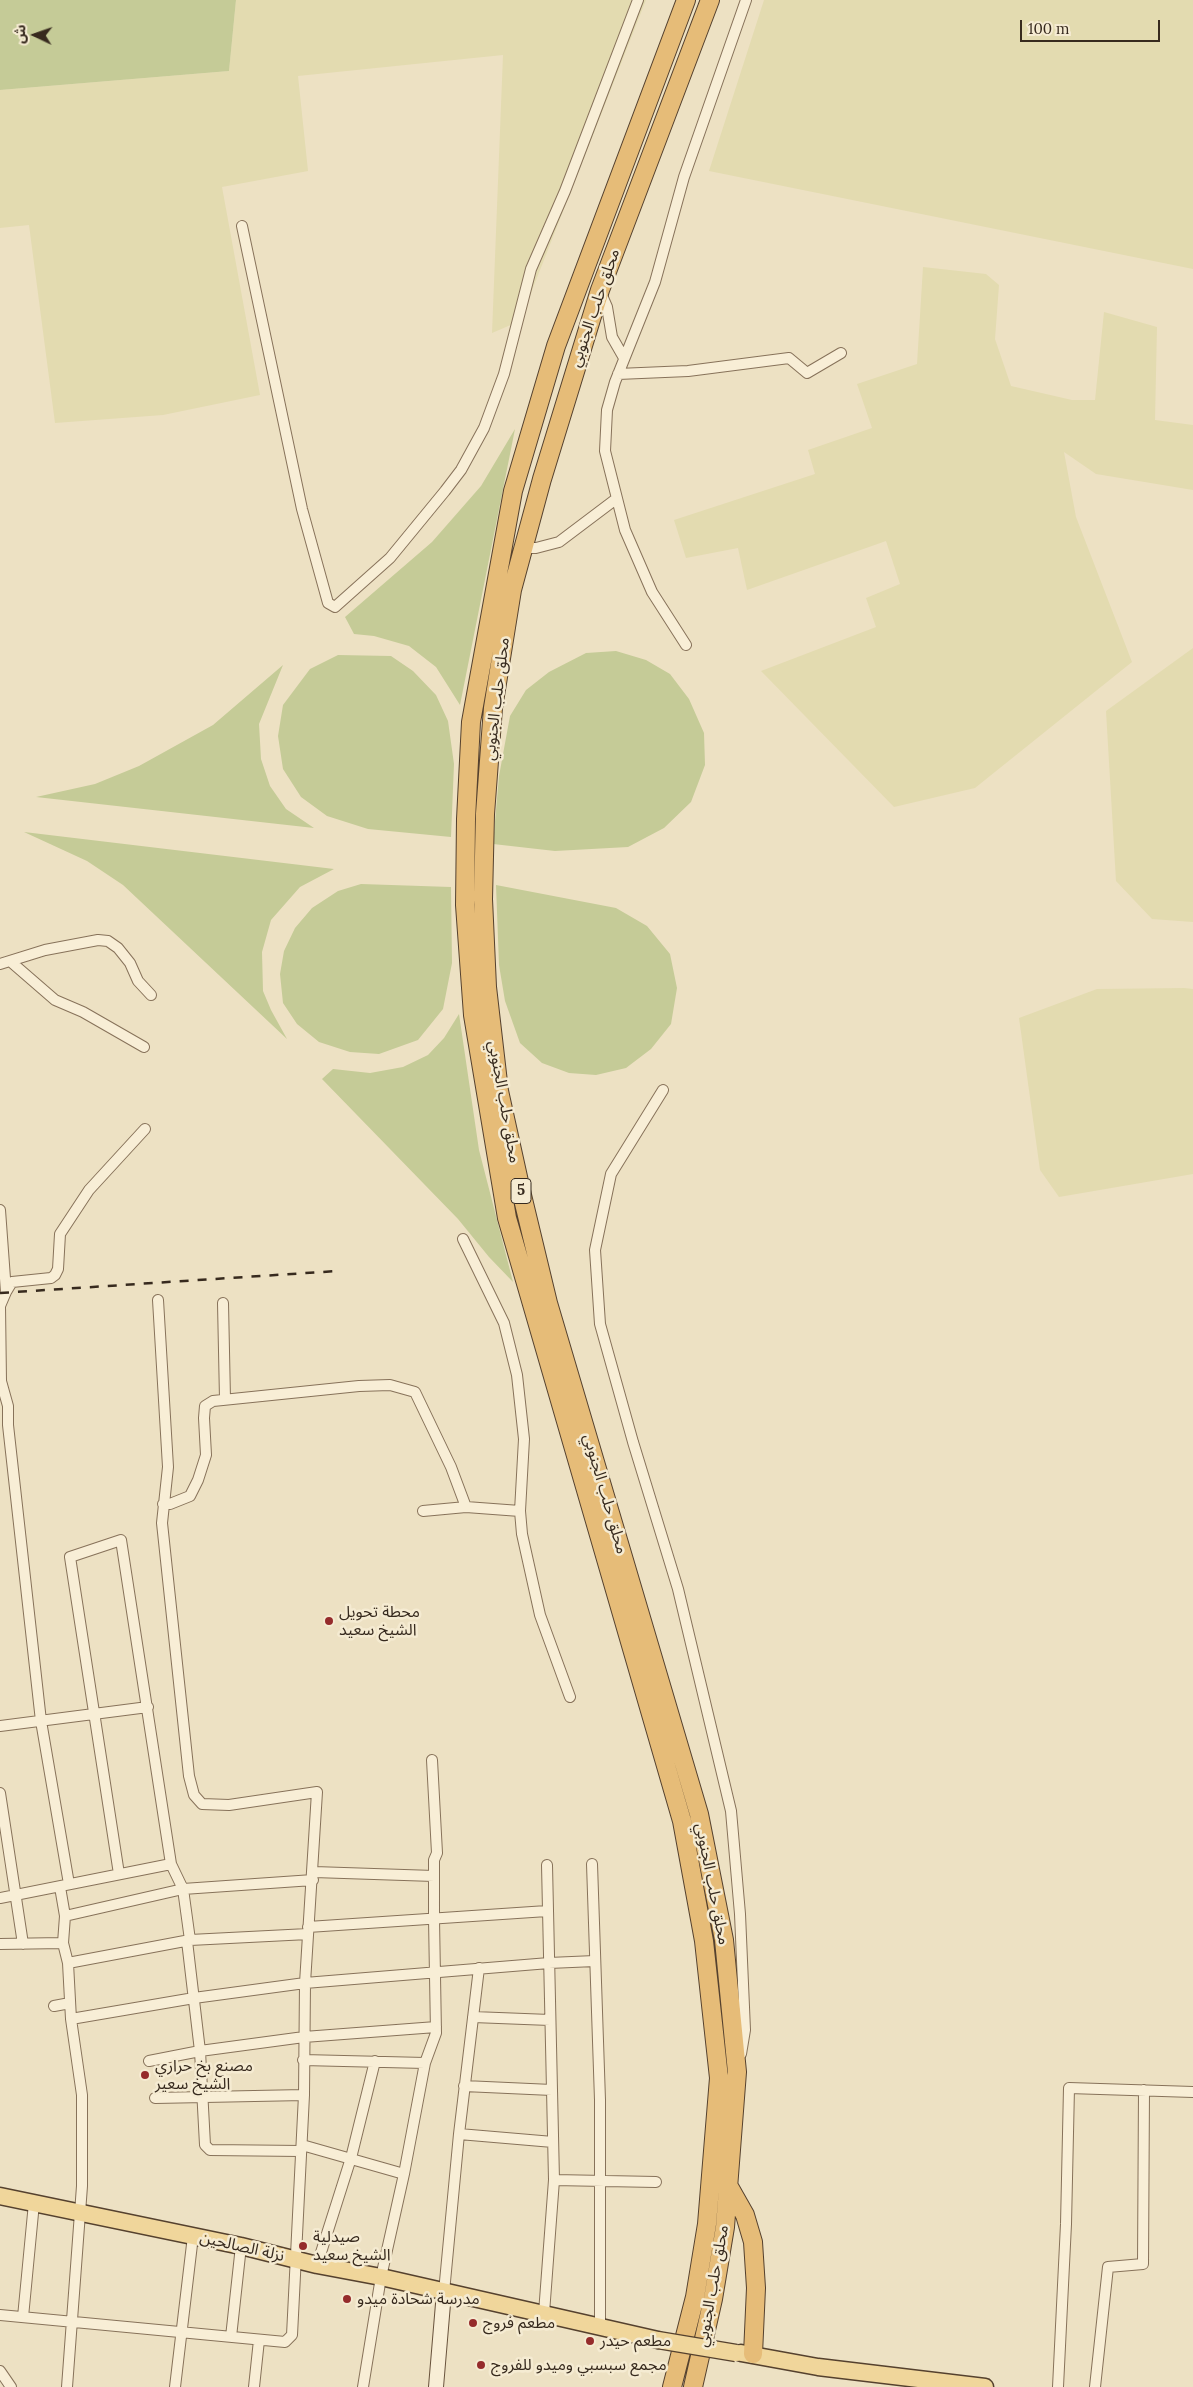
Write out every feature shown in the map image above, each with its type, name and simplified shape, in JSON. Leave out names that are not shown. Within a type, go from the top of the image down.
[{"type":"highway","name":"محلق حلب الجنوبي","points":[[672,2387],[695,2297],[707,2224],[719,2078],[704,1941],[682,1821],[507,1218],[473,1015],[465,905],[466,819],[471,722],[513,491],[556,346],[686,0]]},
{"type":"highway","name":"محلق حلب الجنوبي","points":[[693,2387],[713,2299],[725,2227],[737,2072],[724,1940],[699,1814],[548,1303],[499,1091],[486,978],[483,899],[485,814],[493,708],[512,590],[578,354],[600,290],[710,0]]},
{"type":"highway","points":[[728,2185],[746,2215],[754,2242],[756,2288],[745,2353]]},
{"type":"main road","name":"نزلة الصالحين","points":[[0,2196],[80,2211],[241,2246],[317,2265],[382,2277],[658,2340],[745,2353],[818,2367],[985,2387]]},
{"type":"main road","points":[[436,2387],[444,2292]]},
{"type":"street","points":[[242,226],[302,509],[328,603],[335,607],[390,558],[461,470],[484,428],[502,383],[531,269],[564,192],[638,0]]},
{"type":"street","points":[[686,645],[652,592],[625,530],[605,451],[607,410],[624,358],[655,282],[684,177],[746,0]]},
{"type":"street","points":[[600,290],[607,307],[612,337],[624,358]]},
{"type":"street","points":[[618,374],[688,371],[789,358],[807,373],[841,353]]},
{"type":"street","points":[[523,548],[536,548],[558,542],[616,499]]},
{"type":"street","points":[[5,962],[54,948],[98,940],[108,941],[118,948],[130,963],[138,982],[151,995]]},
{"type":"street","points":[[5,962],[56,1000],[83,1012],[144,1047]]},
{"type":"street","points":[[663,1090],[611,1174],[595,1250],[600,1324],[633,1442],[678,1588],[731,1811],[740,1914],[745,2030],[737,2072]]},
{"type":"street","points":[[67,2387],[83,2156],[82,2095],[70,2003],[68,1963],[64,1943],[64,1886],[41,1721],[8,1425],[1,1381],[0,1306],[12,1282],[51,1278],[55,1275],[58,1269],[60,1234],[89,1190],[145,1129]]},
{"type":"street","points":[[0,1210],[2,1274],[6,1292]]},
{"type":"street","points":[[463,1238],[504,1323],[517,1375],[524,1439],[520,1510],[528,1566],[540,1616],[570,1697]]},
{"type":"street","points":[[0,2315],[285,2342],[292,2335],[304,2095],[305,1983],[317,1792],[229,1805],[202,1804],[194,1796],[189,1776],[164,1543],[163,1504],[168,1467],[158,1300]]},
{"type":"street","points":[[223,1303],[225,1399]]},
{"type":"street","points":[[163,1504],[170,1504],[190,1496],[206,1455],[205,1406],[212,1401],[359,1386],[390,1385],[416,1392],[451,1467],[466,1507]]},
{"type":"street","points":[[423,1511],[466,1507],[520,1510]]},
{"type":"street","points":[[119,1874],[70,1556],[121,1540],[171,1864],[183,1889],[200,2051],[207,2148],[301,2148],[351,2158],[404,2174]]},
{"type":"street","points":[[0,1726],[148,1707]]},
{"type":"street","points":[[363,2387],[382,2277],[425,2063],[436,2033],[434,1860],[437,1853],[432,1760]]},
{"type":"street","points":[[0,1793],[23,1944]]},
{"type":"street","points":[[0,1898],[171,1864]]},
{"type":"street","points":[[592,1864],[600,2181],[600,2326]]},
{"type":"street","points":[[544,2313],[554,2180],[547,1865]]},
{"type":"street","points":[[65,1916],[183,1889],[313,1876],[434,1876]]},
{"type":"street","points":[[68,1963],[189,1941],[434,1918],[547,1911]]},
{"type":"street","points":[[0,1944],[64,1943]]},
{"type":"street","points":[[72,2019],[194,1998],[305,1983],[549,1962],[595,1961]]},
{"type":"street","points":[[444,2292],[464,2086],[479,1968]]},
{"type":"street","points":[[54,2006],[70,2003]]},
{"type":"street","points":[[473,2017],[550,2020]]},
{"type":"street","points":[[150,2062],[200,2051],[304,2036],[436,2027]]},
{"type":"street","points":[[303,2060],[425,2063]]},
{"type":"street","points":[[317,2265],[351,2158],[375,2062]]},
{"type":"street","points":[[464,2086],[552,2090]]},
{"type":"street","points":[[1058,2387],[1066,2224],[1069,2088],[1193,2092]]},
{"type":"street","points":[[1095,2387],[1108,2267],[1143,2264],[1144,2090]]},
{"type":"street","points":[[155,2098],[304,2095]]},
{"type":"street","points":[[459,2134],[554,2142]]},
{"type":"street","points":[[554,2180],[656,2182]]},
{"type":"street","points":[[23,2317],[34,2203]]},
{"type":"street","points":[[175,2387],[193,2236]]},
{"type":"street","points":[[231,2337],[241,2246]]},
{"type":"street","points":[[254,2387],[259,2340]]},
{"type":"street","points":[[0,2371],[11,2387]]},
{"type":"shaded area","points":[[236,0],[646,0],[520,321],[492,333],[503,55],[298,76],[308,171],[222,187],[260,395],[163,415],[55,423],[29,225],[0,228],[0,90],[229,71]]},
{"type":"shaded area","points":[[764,0],[1193,0],[1193,269],[709,171]]},
{"type":"shaded area","points":[[923,267],[986,274],[999,285],[995,339],[1011,386],[1072,400],[1095,400],[1104,312],[1157,327],[1155,420],[1193,425],[1193,490],[1096,474],[1064,452],[1076,517],[1132,662],[975,788],[894,807],[761,671],[876,627],[866,598],[900,584],[886,541],[747,590],[738,548],[686,558],[674,520],[815,474],[808,450],[872,428],[857,384],[917,364]]},
{"type":"shaded area","points":[[1193,648],[1193,922],[1152,919],[1116,881],[1106,711]]},
{"type":"shaded area","points":[[1097,989],[1193,989],[1193,1174],[1059,1197],[1040,1170],[1019,1018]]},
{"type":"green space","points":[[0,0],[236,0],[229,71],[0,90]]},
{"type":"green space","points":[[515,429],[460,705],[436,667],[409,646],[374,636],[354,634],[345,617],[432,542],[481,486]]},
{"type":"green space","points":[[616,651],[646,660],[670,674],[689,699],[704,733],[705,765],[691,802],[664,828],[628,847],[555,851],[493,844],[499,776],[510,716],[526,690],[549,672],[586,653]]},
{"type":"green space","points":[[338,655],[391,656],[413,671],[436,695],[448,721],[454,764],[451,837],[368,829],[327,816],[301,797],[283,769],[278,736],[283,705],[310,669]]},
{"type":"green space","points":[[283,665],[259,724],[261,759],[270,786],[286,809],[314,828],[36,797],[95,784],[139,766],[213,725]]},
{"type":"green space","points":[[24,832],[334,869],[300,887],[271,920],[262,952],[263,991],[287,1039],[123,885],[87,861]]},
{"type":"green space","points":[[361,884],[451,887],[452,963],[443,1009],[418,1040],[379,1054],[350,1052],[319,1042],[297,1024],[283,1003],[280,974],[284,951],[295,928],[312,908],[338,891]]},
{"type":"green space","points":[[496,885],[616,908],[647,926],[670,954],[677,988],[671,1024],[651,1049],[626,1068],[596,1075],[569,1073],[542,1063],[520,1043],[505,1001],[499,965]]},
{"type":"green space","points":[[459,1014],[479,1150],[513,1282],[489,1257],[458,1219],[322,1079],[333,1069],[370,1073],[403,1067],[428,1055],[444,1038]]},
{"type":"railway","points":[[0,1293],[337,1271]]},
{"type":"place","name":"محطة تحويل الشيخ سعيد","points":[[329,1621]]},
{"type":"place","name":"مصنع بخ حراري الشيخ سعير","points":[[145,2075]]},
{"type":"place","name":"صيدلية الشيخ سعيد","points":[[303,2246]]},
{"type":"place","name":"مدرسة شحادة ميدو","points":[[347,2299]]},
{"type":"place","name":"مطعم فروج","points":[[473,2323]]},
{"type":"place","name":"مطعم حيدر","points":[[590,2341]]},
{"type":"place","name":"مجمع سبسبي وميدو للفروج","points":[[481,2365]]}]
